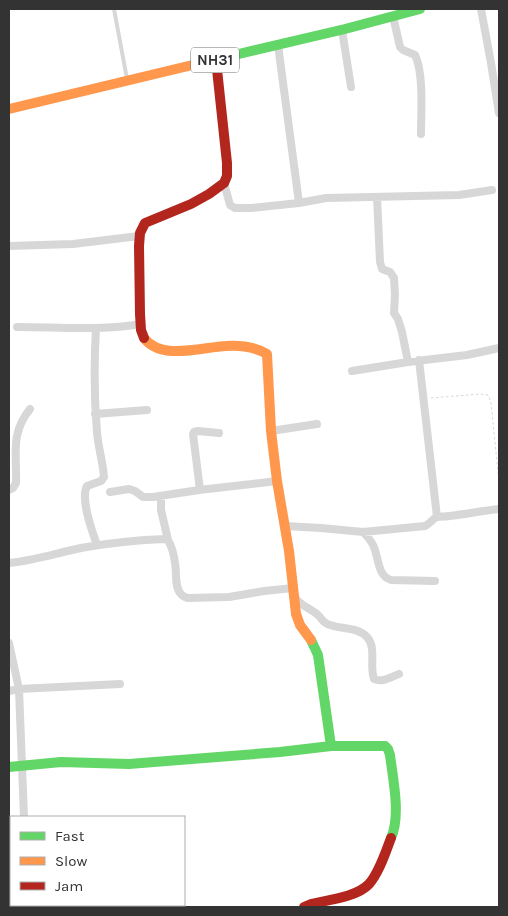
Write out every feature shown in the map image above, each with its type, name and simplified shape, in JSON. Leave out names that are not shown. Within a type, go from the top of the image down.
[{"type":"main road","name":"NH31","points":[[9,109],[342,30],[420,9]]},
{"type":"main road","points":[[216,60],[227,176],[224,183],[192,204],[144,223],[139,236],[141,324],[143,336],[146,342],[158,349],[186,351],[226,346],[258,349],[267,354],[276,481],[285,526],[293,592],[298,620],[318,656],[331,746]]},
{"type":"main road","points":[[9,768],[61,762],[129,764],[331,746],[385,746],[388,749],[396,809],[393,834],[378,869],[369,884],[358,892],[304,907]]},
{"type":"street","points":[[481,9],[499,113]]},
{"type":"street","points":[[393,16],[400,47],[415,56],[417,60],[420,80],[422,134]]},
{"type":"street","points":[[342,30],[351,87]]},
{"type":"street","points":[[278,45],[299,202]]},
{"type":"street","points":[[224,183],[230,205],[234,208],[251,208],[326,198],[459,195],[492,190]]},
{"type":"street","points":[[377,197],[380,262],[382,269],[390,272],[394,278],[394,313],[402,332],[408,362]]},
{"type":"street","points":[[9,246],[73,244],[139,236]]},
{"type":"street","points":[[16,327],[96,328],[141,324]]},
{"type":"street","points":[[96,328],[95,414],[104,477],[87,486],[85,492],[89,520],[97,546]]},
{"type":"street","points":[[352,371],[419,360],[467,355],[499,348]]},
{"type":"street","points":[[419,360],[437,517]]},
{"type":"street","points":[[9,490],[16,483],[18,428],[30,409]]},
{"type":"street","points":[[95,414],[147,410]]},
{"type":"street","points":[[271,431],[317,424]]},
{"type":"street","points":[[200,490],[193,434],[198,431],[219,433]]},
{"type":"street","points":[[110,492],[129,490],[135,491],[144,497],[161,496],[276,481]]},
{"type":"street","points":[[161,496],[162,510],[175,563],[179,593],[183,596],[188,598],[229,597],[264,591],[293,592],[299,603],[320,617],[324,622],[357,631],[368,638],[372,649],[374,679],[378,681],[399,674]]},
{"type":"street","points":[[285,526],[363,532],[424,526],[437,517],[499,509]]},
{"type":"street","points":[[363,532],[374,546],[384,577],[392,580],[435,581]]},
{"type":"street","points":[[9,563],[34,560],[97,546],[156,539],[168,540]]},
{"type":"street","points":[[9,643],[19,690],[24,816]]},
{"type":"street","points":[[9,691],[120,684]]},
{"type":"lane","points":[[114,9],[127,81]]},
{"type":"path","points":[[423,399],[488,395],[491,403],[499,482]]},
{"type":"traffic: fast","points":[[205,62],[420,9]]},
{"type":"traffic: fast","points":[[311,640],[318,655],[331,746]]},
{"type":"traffic: fast","points":[[9,767],[61,762],[129,764],[331,746],[385,746],[390,755],[396,808],[391,838]]},
{"type":"traffic: slow","points":[[9,109],[205,62]]},
{"type":"traffic: slow","points":[[144,338],[151,345],[171,351],[237,346],[252,348],[267,354],[271,431],[289,551],[296,614],[300,625],[311,640]]},
{"type":"traffic: jam","points":[[144,338],[141,330],[140,314],[139,246],[140,233],[145,223],[191,204],[209,194],[224,183],[227,176],[216,60]]},
{"type":"traffic: jam","points":[[304,907],[350,895],[364,888],[376,874],[391,838]]}]
